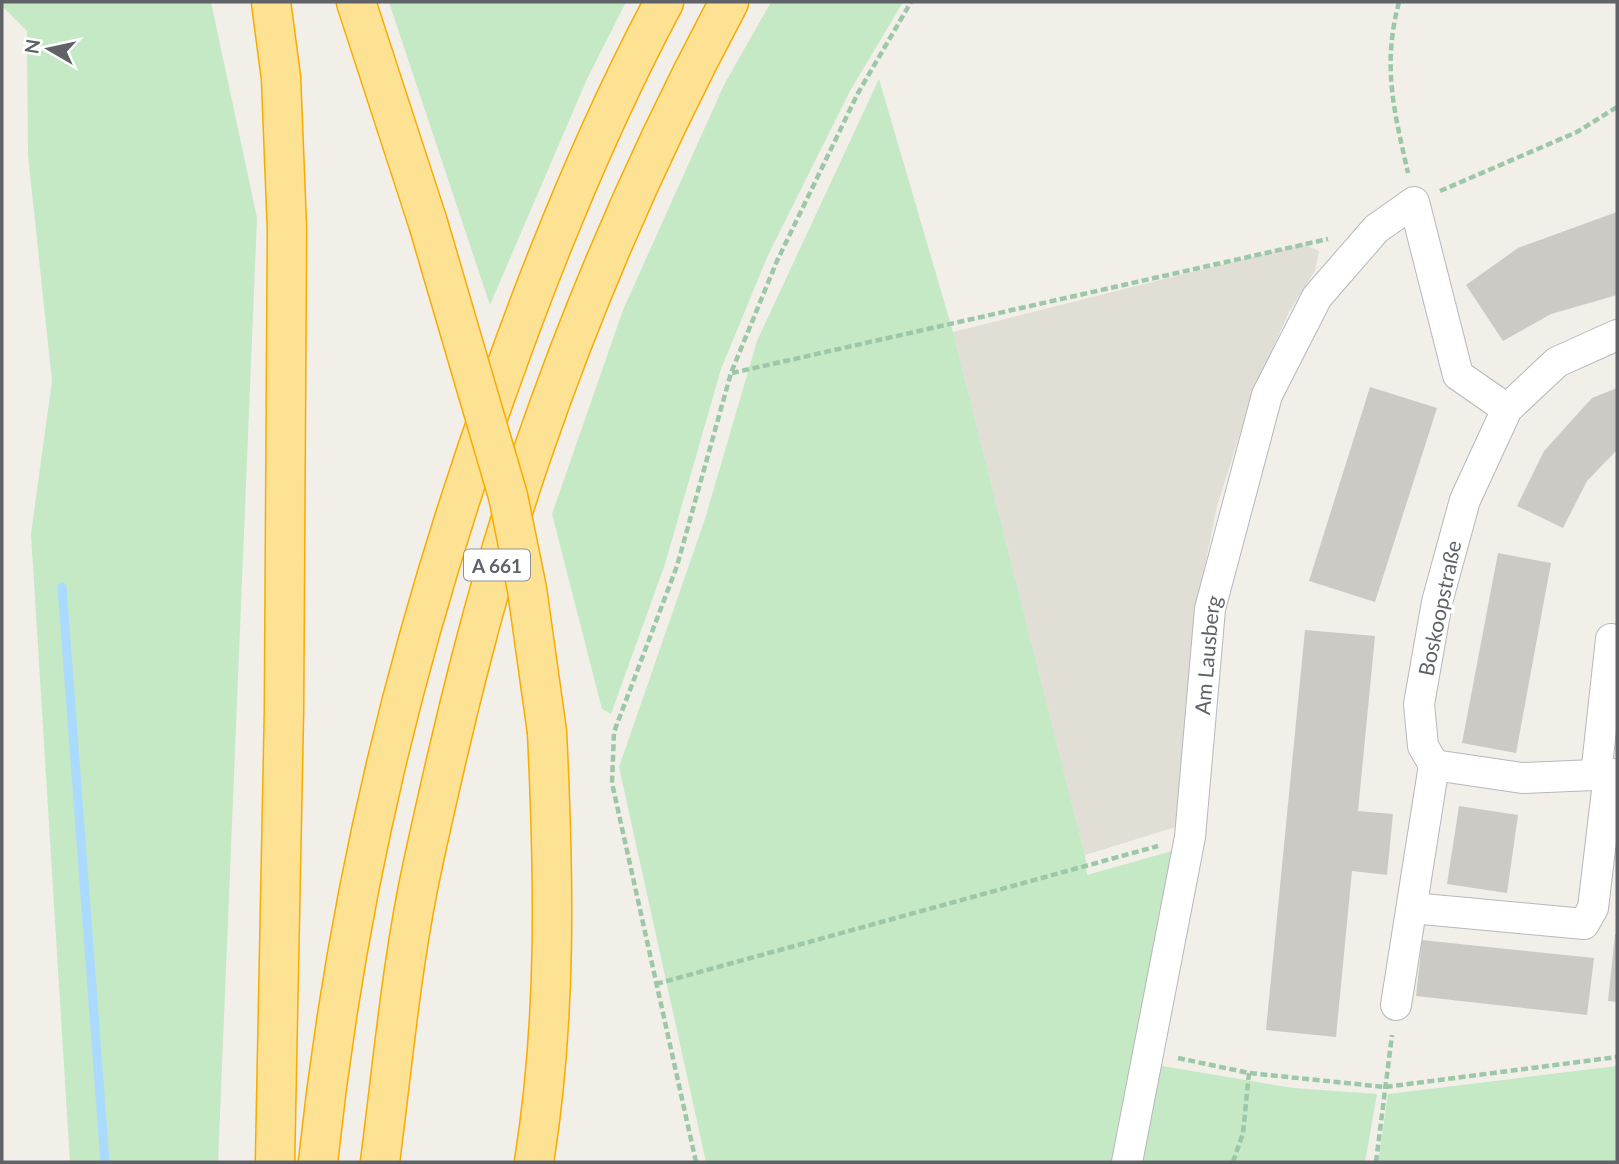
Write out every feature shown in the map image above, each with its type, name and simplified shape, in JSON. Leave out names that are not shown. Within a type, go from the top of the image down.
[{"type":"highway","points":[[271,2],[281,78],[288,229],[284,710],[275,1162]]},
{"type":"highway","name":"A 661","points":[[356,2],[428,223],[508,496],[527,589],[547,732],[554,944],[550,1032],[534,1162]]},
{"type":"highway","name":"A 661","points":[[317,1162],[341,982],[360,876],[385,759],[449,532],[515,340],[564,213],[664,2]]},
{"type":"highway","name":"A 661","points":[[380,1162],[423,862],[494,573],[533,450],[617,236],[655,148],[729,2]]},
{"type":"street","name":"Am Lausberg","points":[[1127,1162],[1190,837],[1210,609],[1267,395],[1317,297],[1376,229],[1415,202]]},
{"type":"street","points":[[1415,202],[1458,376],[1507,409]]},
{"type":"street","name":"Boskoopstraße","points":[[1434,765],[1423,746],[1419,704],[1437,602],[1465,500],[1507,409],[1557,362],[1617,335]]},
{"type":"street","points":[[1412,908],[1584,924],[1593,908],[1608,774],[1611,639],[1617,640]]},
{"type":"street","points":[[1396,1005],[1434,765],[1522,778],[1608,774]]},
{"type":"path","points":[[696,1162],[612,783],[614,732],[677,566],[731,373],[777,261],[852,105],[911,2]]},
{"type":"path","points":[[1399,2],[1391,32],[1390,95],[1415,202],[1577,132],[1617,107]]},
{"type":"path","points":[[731,373],[1376,229]]},
{"type":"path","points":[[656,984],[1190,837]]},
{"type":"path","points":[[1376,1162],[1396,1005]]},
{"type":"path","points":[[1150,1052],[1249,1073],[1385,1087],[1617,1057]]},
{"type":"path","points":[[1233,1162],[1243,1133],[1249,1073]]},
{"type":"shaded area","points":[[1303,244],[1319,251],[1315,271],[1289,312],[1251,399],[1217,506],[1194,619],[1176,827],[1085,855],[953,332]]},
{"type":"green space","points":[[2,2],[211,2],[257,218],[218,1162],[70,1162],[31,534],[52,381],[28,155],[27,31],[2,6]]},
{"type":"green space","points":[[389,2],[626,2],[587,79],[490,305]]},
{"type":"green space","points":[[771,2],[903,2],[850,91],[768,255],[721,369],[665,564],[611,714],[602,709],[552,514],[623,310],[724,85]]},
{"type":"green space","points":[[879,79],[953,332],[1085,855],[1087,875],[1179,849],[1117,1162],[706,1162],[619,767],[705,519],[757,341]]},
{"type":"green space","points":[[1156,1065],[1293,1088],[1377,1094],[1365,1162],[1137,1162]]},
{"type":"green space","points":[[1617,1066],[1617,1162],[1378,1162],[1388,1094]]},
{"type":"building","points":[[1617,212],[1617,295],[1551,314],[1503,341],[1466,285],[1518,248]]},
{"type":"building","points":[[1370,387],[1437,408],[1375,602],[1309,581]]},
{"type":"building","points":[[1617,388],[1617,450],[1587,481],[1563,528],[1517,506],[1544,451],[1592,398]]},
{"type":"building","points":[[1498,553],[1551,563],[1516,753],[1462,743]]},
{"type":"building","points":[[1305,630],[1375,636],[1358,811],[1393,814],[1387,875],[1352,871],[1336,1037],[1266,1030]]},
{"type":"building","points":[[1459,806],[1518,815],[1507,893],[1447,884]]},
{"type":"building","points":[[1617,934],[1617,1002],[1608,1001]]},
{"type":"building","points":[[1422,940],[1594,958],[1587,1015],[1416,996]]},
{"type":"waterway","points":[[62,587],[105,1162]]}]
